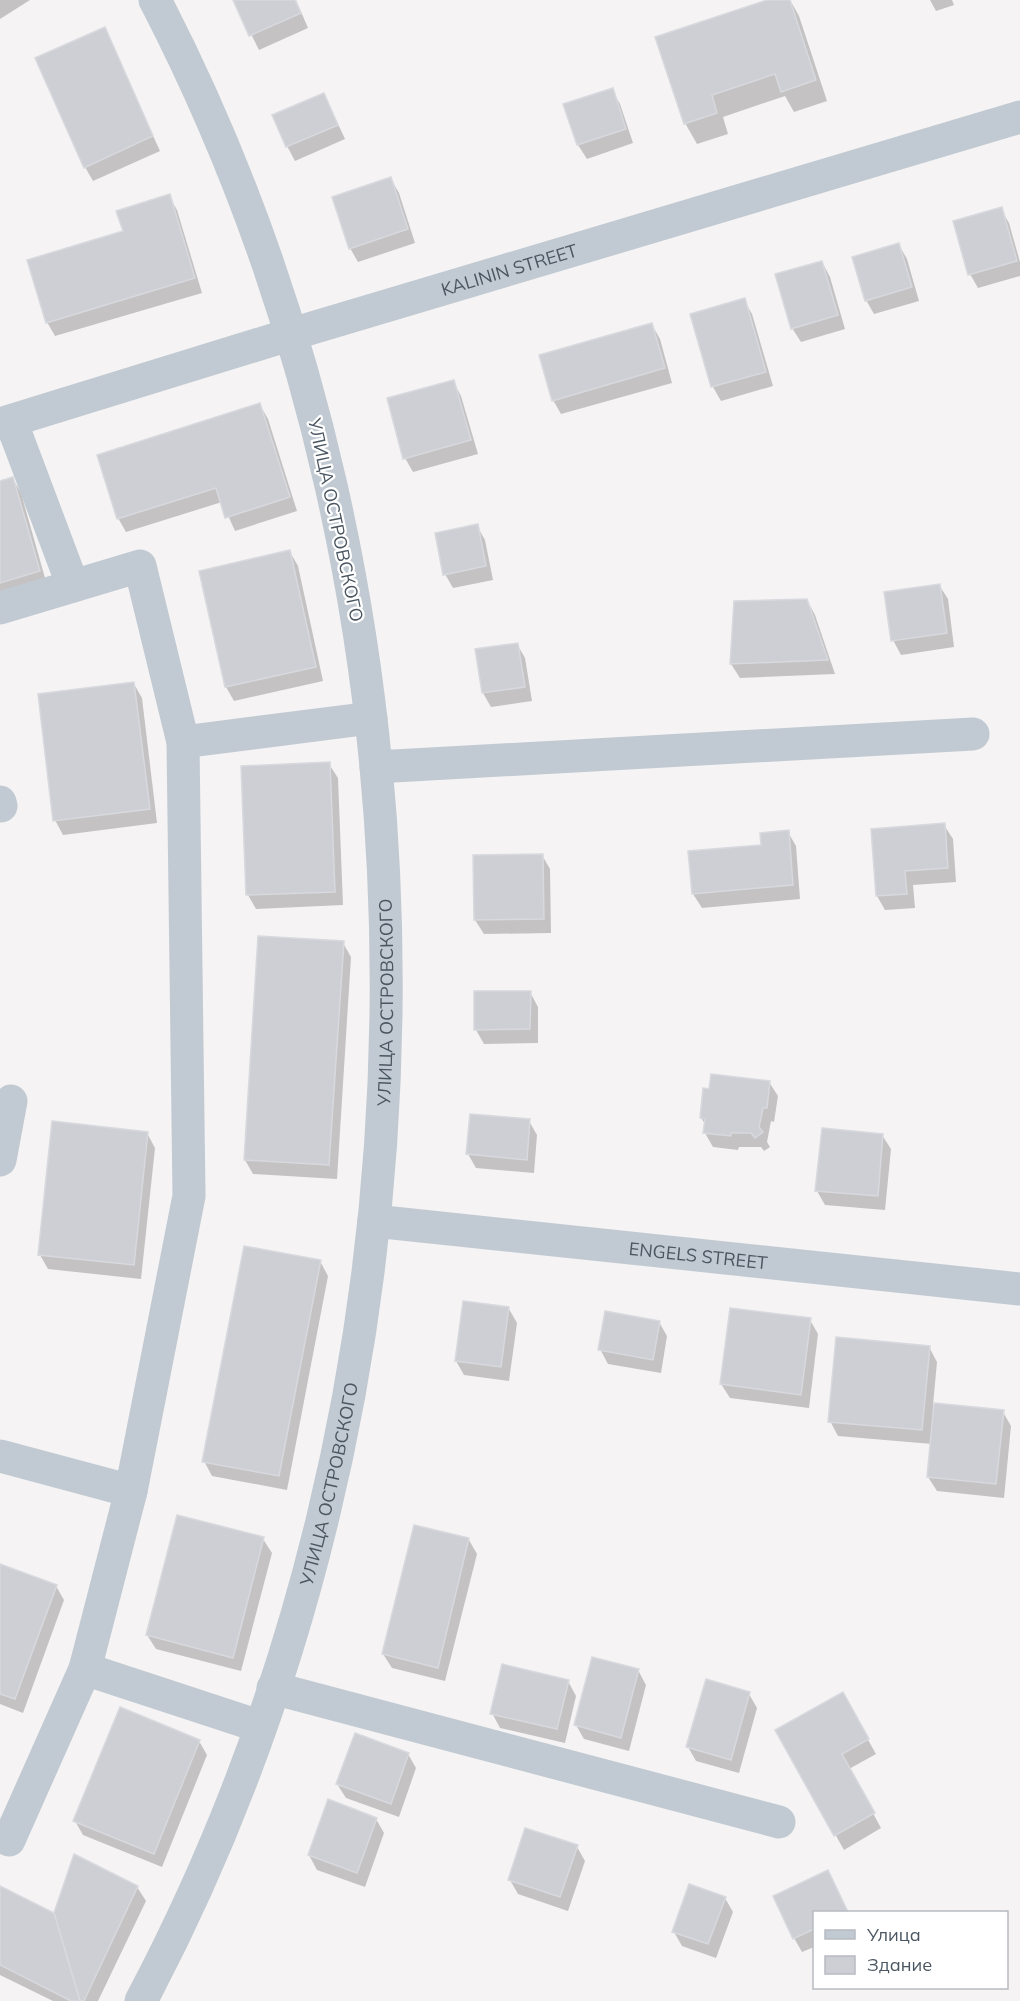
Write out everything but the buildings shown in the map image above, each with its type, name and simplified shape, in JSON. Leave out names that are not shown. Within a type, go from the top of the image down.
[{"type":"street","name":"УЛИЦА ОСТРОВСКОГО","points":[[141,2001],[170,1946],[226,1819],[273,1688],[308,1573],[336,1457],[358,1340],[374,1221],[383,1107],[387,994],[385,880],[364,657],[345,548],[321,440],[292,334],[227,157],[155,0]]},
{"type":"street","name":"KALININ STREET","points":[[5,423],[292,334],[1020,117]]},
{"type":"street","points":[[5,423],[73,586]]},
{"type":"street","points":[[0,608],[140,566],[183,742],[189,1196],[131,1491],[85,1669],[9,1840],[0,1836]]},
{"type":"street","points":[[183,742],[371,718]]},
{"type":"street","points":[[376,766],[973,734]]},
{"type":"street","points":[[0,802],[1,806]]},
{"type":"street","points":[[0,1160],[11,1101]]},
{"type":"street","name":"ENGELS STREET","points":[[374,1221],[1020,1289]]},
{"type":"street","points":[[0,1456],[131,1491]]},
{"type":"street","points":[[85,1669],[259,1726]]},
{"type":"street","points":[[273,1688],[779,1822]]}]
